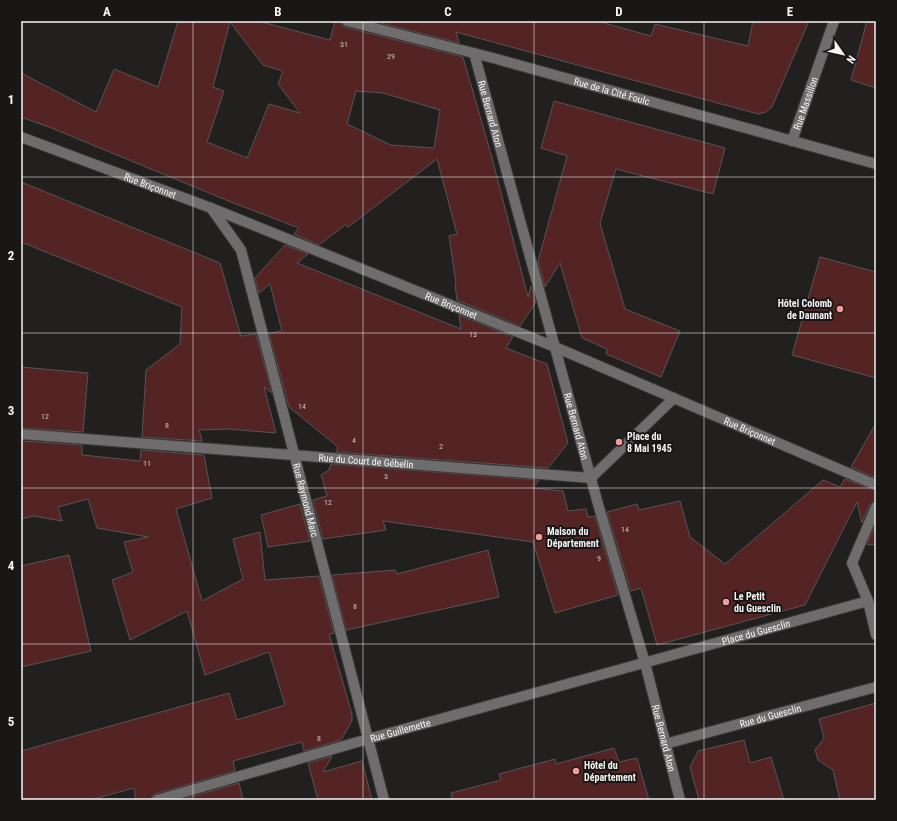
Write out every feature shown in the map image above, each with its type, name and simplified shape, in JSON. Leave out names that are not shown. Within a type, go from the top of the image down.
[{"type":"street","name":"Rue de la Cité Foulc","points":[[347,21],[474,53],[876,164]]},
{"type":"street","name":"Rue Massillon","points":[[792,141],[834,21]]},
{"type":"street","name":"Rue Bernard Aton","points":[[474,53],[591,478],[645,663],[680,800]]},
{"type":"street","name":"Rue Briçonnet","points":[[21,137],[210,208],[555,346],[876,485]]},
{"type":"street","name":"Rue Raymond Marc","points":[[210,208],[241,250],[384,800]]},
{"type":"street","points":[[591,478],[674,398]]},
{"type":"street","name":"Rue du Court de Gébelin","points":[[21,434],[591,478]]},
{"type":"street","points":[[876,507],[852,562],[868,601],[876,635]]},
{"type":"street","name":"Place du Guesclin","points":[[645,663],[868,601]]},
{"type":"street","name":"Rue Guillemette","points":[[157,800],[368,739],[645,663]]},
{"type":"street","name":"Rue du Guesclin","points":[[665,744],[876,687]]},
{"type":"building","points":[[178,21],[258,21],[330,40],[335,21],[341,21],[342,25],[345,27],[463,57],[491,154],[528,297],[531,286],[536,302],[520,326],[457,300],[449,236],[457,234],[437,159],[348,227],[345,225],[319,245],[294,234],[299,228],[21,117],[21,73],[96,112],[114,69],[158,87]],"holes":[[[230,22],[263,65],[283,71],[278,84],[300,113],[269,104],[247,158],[207,142],[224,91],[213,87]],[[356,91],[383,93],[440,110],[434,148],[391,145],[347,124]]]},
{"type":"building","points":[[373,21],[597,21],[651,36],[655,24],[748,46],[753,21],[809,21],[772,107],[766,112],[758,114],[456,32],[459,43]]},
{"type":"building","points":[[867,21],[876,21],[876,88],[851,80]]},
{"type":"building","points":[[554,101],[725,148],[713,194],[616,169],[600,223],[625,309],[680,331],[661,377],[606,354],[607,349],[582,338],[560,263],[545,287],[538,261],[567,156],[541,148]]},
{"type":"building","points":[[21,182],[220,263],[241,336],[256,334],[272,393],[264,387],[276,433],[228,429],[199,430],[202,441],[142,437],[146,370],[180,344],[182,307],[21,242]]},
{"type":"building","points":[[285,245],[308,254],[297,263],[461,329],[459,315],[513,337],[506,348],[547,364],[568,443],[548,468],[336,452],[338,447],[289,407],[269,333],[282,331],[270,284],[259,293],[255,278]]},
{"type":"building","name":"Hôtel Colomb de Daunant","points":[[820,257],[876,272],[876,378],[792,355]]},
{"type":"building","points":[[21,367],[88,373],[83,432],[21,428]]},
{"type":"building","points":[[876,423],[876,478],[851,467]]},
{"type":"building","points":[[21,441],[82,445],[82,455],[140,461],[141,450],[204,455],[212,498],[176,509],[202,601],[243,579],[233,539],[260,532],[265,580],[319,576],[334,633],[329,634],[352,714],[352,721],[341,740],[304,751],[302,742],[233,761],[235,771],[155,794],[152,796],[151,800],[136,800],[134,788],[90,800],[21,800],[21,751],[229,693],[237,720],[285,705],[269,652],[205,675],[187,611],[130,640],[112,580],[133,572],[124,542],[148,537],[97,528],[88,499],[58,507],[62,521],[33,516],[21,519]]},
{"type":"building","points":[[331,464],[539,480],[533,488],[563,491],[568,511],[586,509],[588,517],[595,516],[618,595],[555,613],[533,542],[383,521],[386,530],[323,539],[313,500],[327,496],[321,475],[329,470]]},
{"type":"building","points":[[845,479],[876,491],[876,501],[870,504],[862,523],[857,502],[805,605],[657,645],[641,588],[631,591],[607,512],[637,504],[639,510],[680,501],[690,537],[725,564],[823,480],[840,487]]},
{"type":"building","points":[[300,504],[310,541],[268,547],[261,515]]},
{"type":"building","points":[[876,524],[876,544],[868,545],[867,544]]},
{"type":"building","points":[[488,550],[499,597],[346,630],[332,575],[395,570],[397,574]]},
{"type":"building","points":[[69,555],[91,651],[21,667],[21,566]]},
{"type":"building","points":[[876,703],[876,800],[840,800],[833,770],[818,760],[815,750],[824,738],[819,719]]},
{"type":"building","points":[[744,740],[750,763],[771,757],[784,800],[699,800],[690,767],[698,751]]},
{"type":"building","name":"Hôtel du Département","points":[[614,748],[619,762],[637,758],[649,800],[452,800],[451,793],[501,780],[499,774],[555,759],[556,764]]},
{"type":"building","points":[[332,756],[323,772],[362,761],[372,800],[318,800],[308,763]]},
{"type":"building","points":[[239,783],[243,800],[180,800]]},
{"type":"place","name":"Hôtel Colomb de Daunant","points":[[840,309]]},
{"type":"place","name":"Place du 8 Mai 1945","points":[[619,442]]},
{"type":"place","name":"Maison du Département","points":[[539,537]]},
{"type":"place","name":"Le Petit du Guesclin","points":[[726,602]]},
{"type":"place","name":"Hôtel du Département","points":[[576,771]]}]
